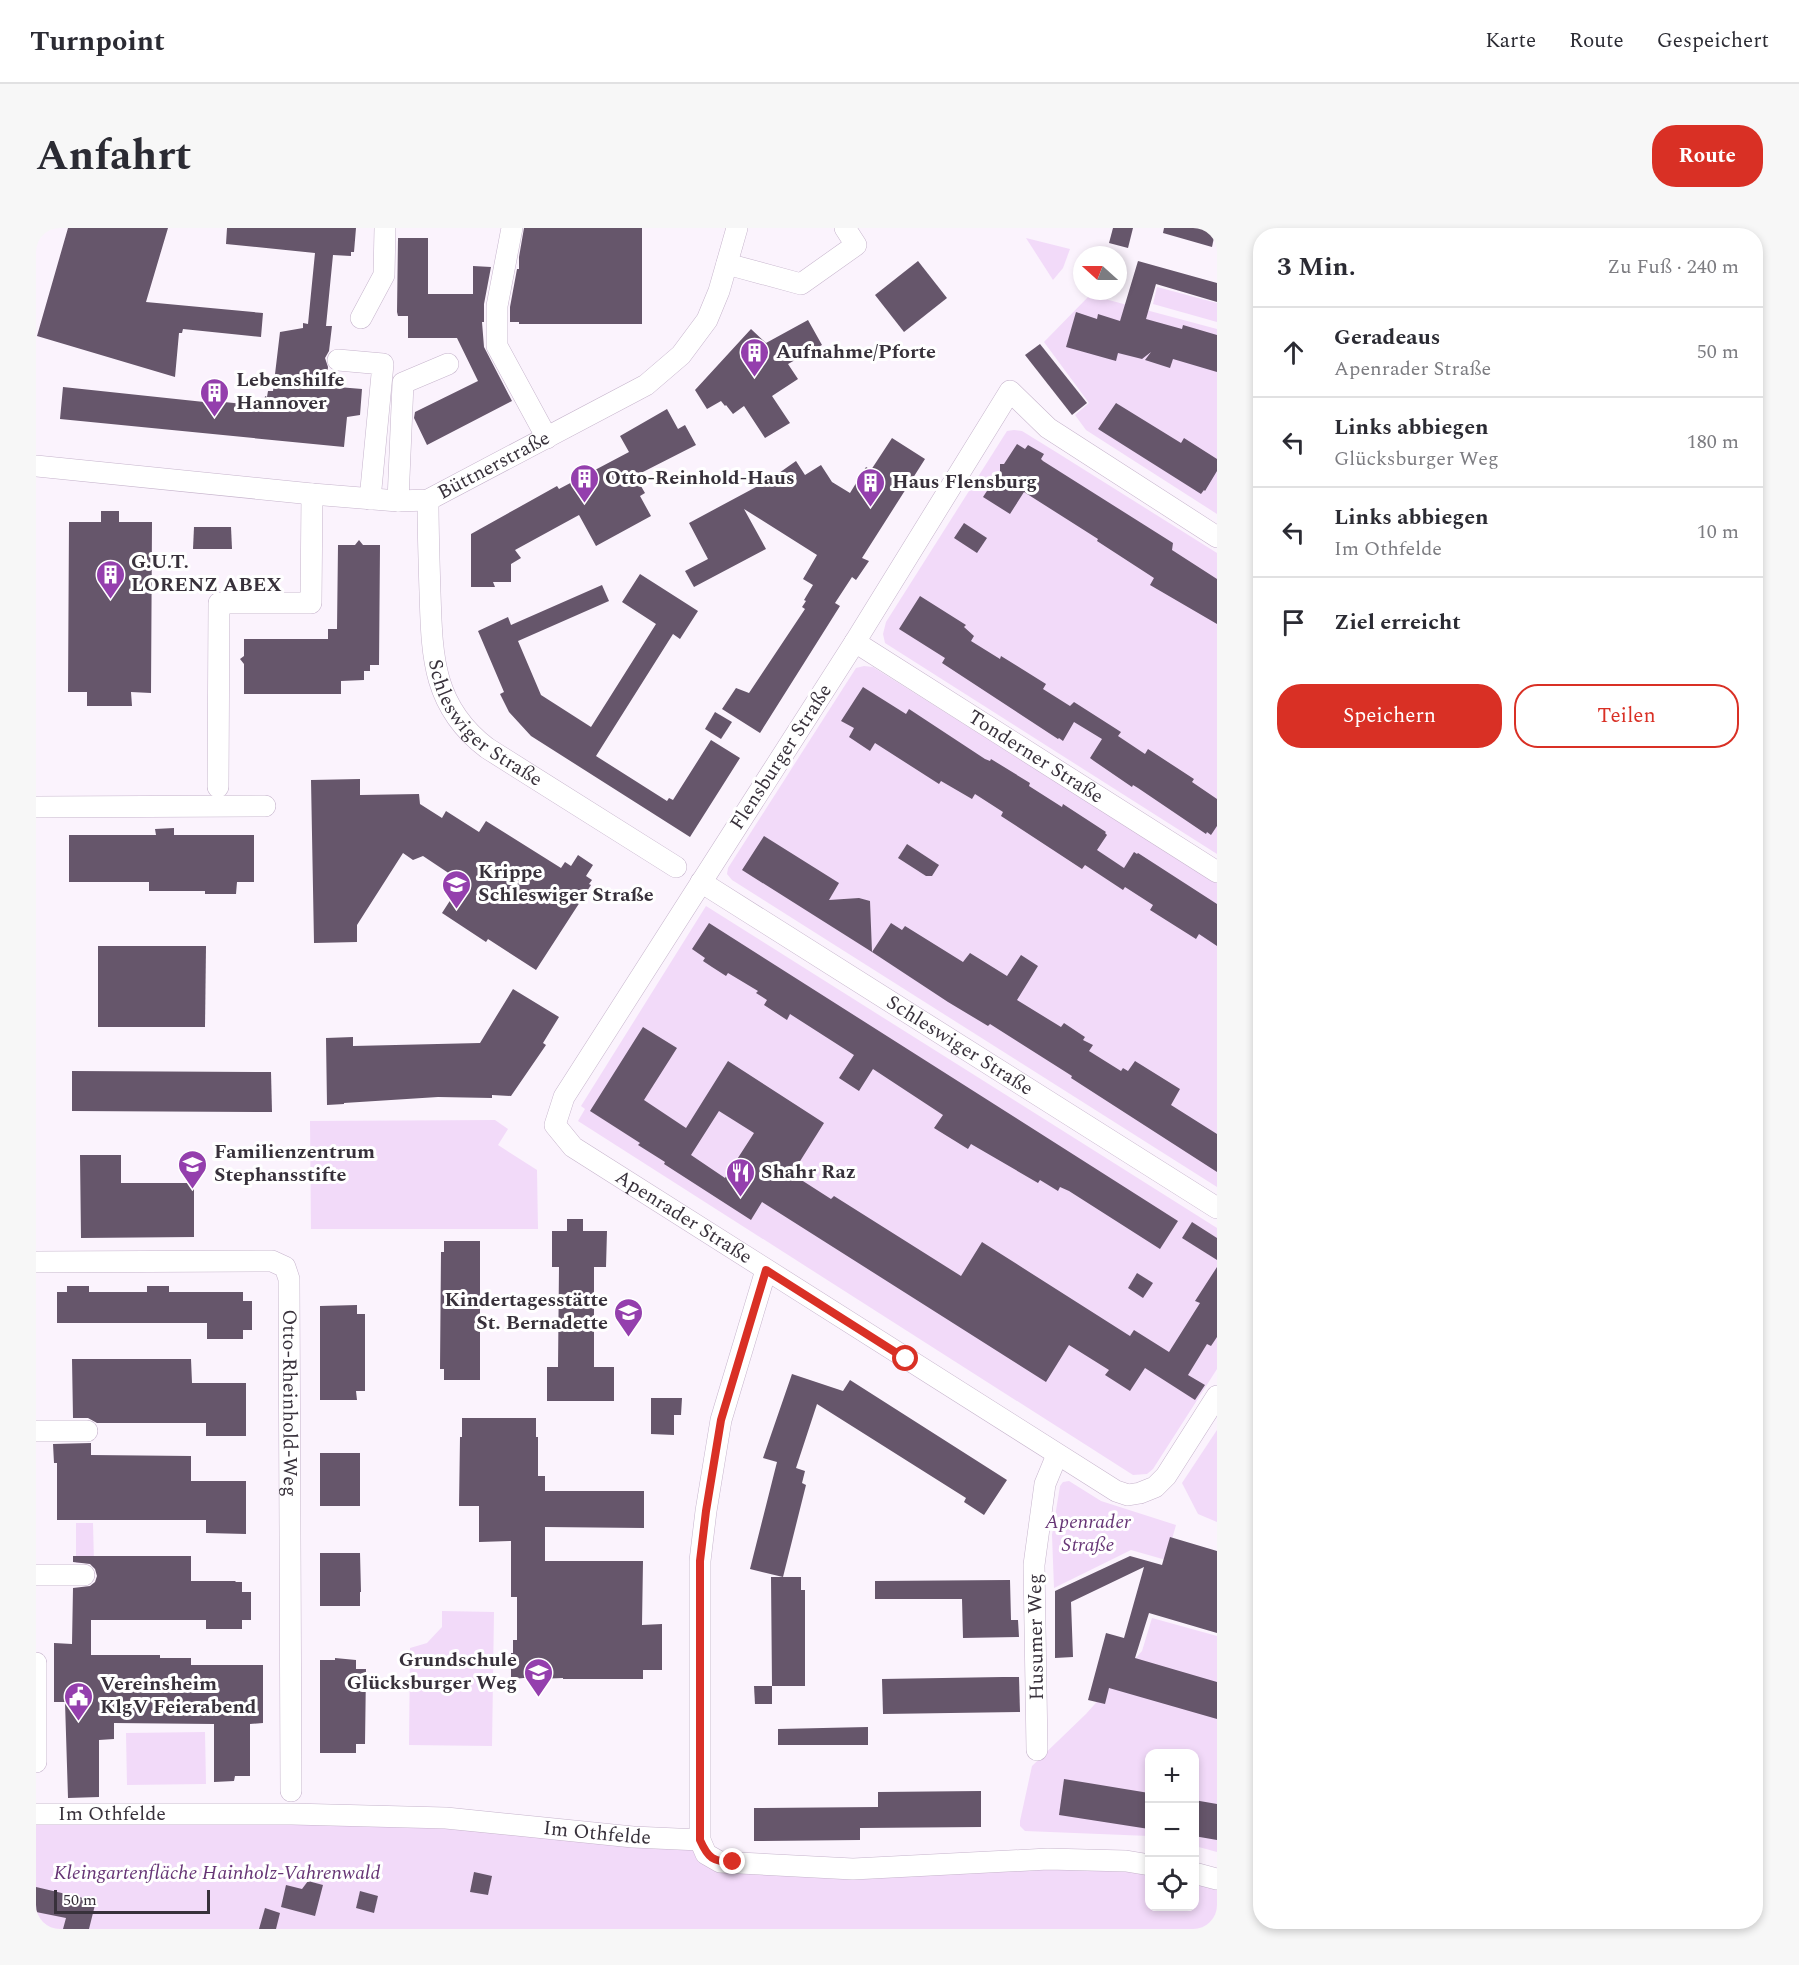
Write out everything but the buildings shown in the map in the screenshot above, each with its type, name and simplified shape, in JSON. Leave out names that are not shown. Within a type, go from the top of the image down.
[{"type":"street","points":[[361,318],[384,275],[385,228]]},
{"type":"street","points":[[512,228],[497,306],[497,346],[547,438]]},
{"type":"street","name":"Büttnerstraße","points":[[36,466],[312,495],[398,501],[428,500],[646,384],[681,355],[707,320],[719,291],[737,228]]},
{"type":"street","points":[[727,264],[801,284],[856,244],[845,228]]},
{"type":"street","points":[[338,360],[383,364],[370,499]]},
{"type":"street","points":[[398,501],[404,383],[448,364]]},
{"type":"street","name":"Flensburger Straße","points":[[555,1125],[564,1097],[855,642],[1010,391],[1048,428],[1217,537]]},
{"type":"street","points":[[218,787],[219,603],[311,603],[312,495]]},
{"type":"street","name":"Schleswiger Straße","points":[[428,500],[432,640],[436,673],[451,710],[487,748],[676,867]]},
{"type":"street","name":"Tonderner Straße","points":[[855,642],[1217,872]]},
{"type":"street","points":[[36,807],[265,806]]},
{"type":"street","name":"Schleswiger Straße","points":[[701,882],[1217,1208]]},
{"type":"street","name":"Apenrader Straße","points":[[555,1125],[573,1148],[1058,1455],[1128,1496],[1155,1487],[1166,1476],[1217,1396]]},
{"type":"street","name":"Otto-Rheinhold-Weg","points":[[36,1262],[272,1261],[285,1267],[289,1279],[291,1791]]},
{"type":"street","points":[[766,1270],[721,1420],[700,1561],[700,1840],[706,1854],[720,1862],[841,1868],[1048,1859],[1115,1860],[1145,1864]]},
{"type":"street","points":[[36,1431],[87,1431]]},
{"type":"street","name":"Husumer Weg","points":[[1037,1750],[1034,1565],[1045,1484],[1058,1455]]},
{"type":"street","points":[[36,1575],[84,1575]]},
{"type":"street","points":[[36,1663],[36,1762]]},
{"type":"street","name":"Im Othfelde","points":[[36,1814],[292,1814],[424,1817],[633,1837],[700,1840]]},
{"type":"street","points":[[1199,1874],[1217,1879]]},
{"type":"green space","points":[[1026,238],[1070,249],[1063,268],[1053,280]]},
{"type":"green space","points":[[1157,287],[1217,303],[1217,322],[1153,304]]},
{"type":"green space","points":[[1085,300],[1109,300],[1217,329],[1217,514],[1086,430],[1075,415],[1089,403],[1044,342]]},
{"type":"green space","points":[[1007,431],[1022,431],[1217,553],[1217,854],[885,643],[883,634],[886,622]]},
{"type":"green space","points":[[873,667],[1217,883],[1217,1187],[732,880],[727,874],[728,868],[856,668]]},
{"type":"green space","points":[[706,906],[1217,1228],[1217,1369],[1153,1469],[1147,1474],[1133,1475],[578,1121],[585,1109],[581,1106]]},
{"type":"green space","points":[[495,1120],[508,1129],[498,1145],[537,1170],[538,1229],[311,1229],[310,1121]]},
{"type":"green space","points":[[1217,1430],[1217,1522],[1198,1514],[1182,1483]]},
{"type":"green space","name":"Apenrader Straße","points":[[1069,1481],[1101,1501],[1176,1525],[1166,1560],[1131,1550],[1054,1588],[1052,1535],[1060,1486],[1063,1482]]},
{"type":"green space","points":[[76,1523],[93,1523],[94,1563],[76,1563]]},
{"type":"green space","points":[[442,1611],[494,1612],[492,1746],[409,1745],[410,1648],[427,1643],[442,1627]]},
{"type":"green space","points":[[1152,1618],[1217,1636],[1217,1852],[1199,1847],[1199,1749],[1145,1749],[1145,1836],[1025,1831],[1020,1826],[1020,1821],[1032,1766],[1086,1714],[1142,1651]]},
{"type":"green space","points":[[205,1732],[206,1784],[127,1785],[126,1733]]},
{"type":"green space","name":"Kleingartenfläche Hainholz-Vahrenwald","points":[[36,1814],[292,1814],[700,1840],[720,1862],[1145,1865],[1145,1911],[1199,1911],[1199,1874],[1217,1879],[1217,1929],[36,1929]]},
{"type":"place","name":"Aufnahme/Pforte","points":[[755,378]]},
{"type":"place","name":"Lebenshilfe Hannover","points":[[215,418]]},
{"type":"place","name":"Otto-Reinhold-Haus","points":[[584,504]]},
{"type":"place","name":"Haus Flensburg","points":[[871,508]]},
{"type":"place","name":"G.U.T. LORENZ ABEX","points":[[110,600]]},
{"type":"place","name":"Krippe Schleswiger Straße","points":[[457,910]]},
{"type":"place","name":"Familienzentrum Stephansstifte","points":[[193,1190]]},
{"type":"place","name":"Shahr Raz","points":[[740,1198]]},
{"type":"place","name":"Kindertagesstätte St. Bernadette","points":[[629,1338]]},
{"type":"place","name":"Grundschule Glücksburger Weg","points":[[538,1698]]},
{"type":"place","name":"Vereinsheim KlgV Feierabend","points":[[79,1722]]},
{"type":"route","points":[[733,1862],[720,1862],[706,1854],[700,1840],[700,1561],[709,1485],[721,1420],[766,1270],[906,1359]]}]
